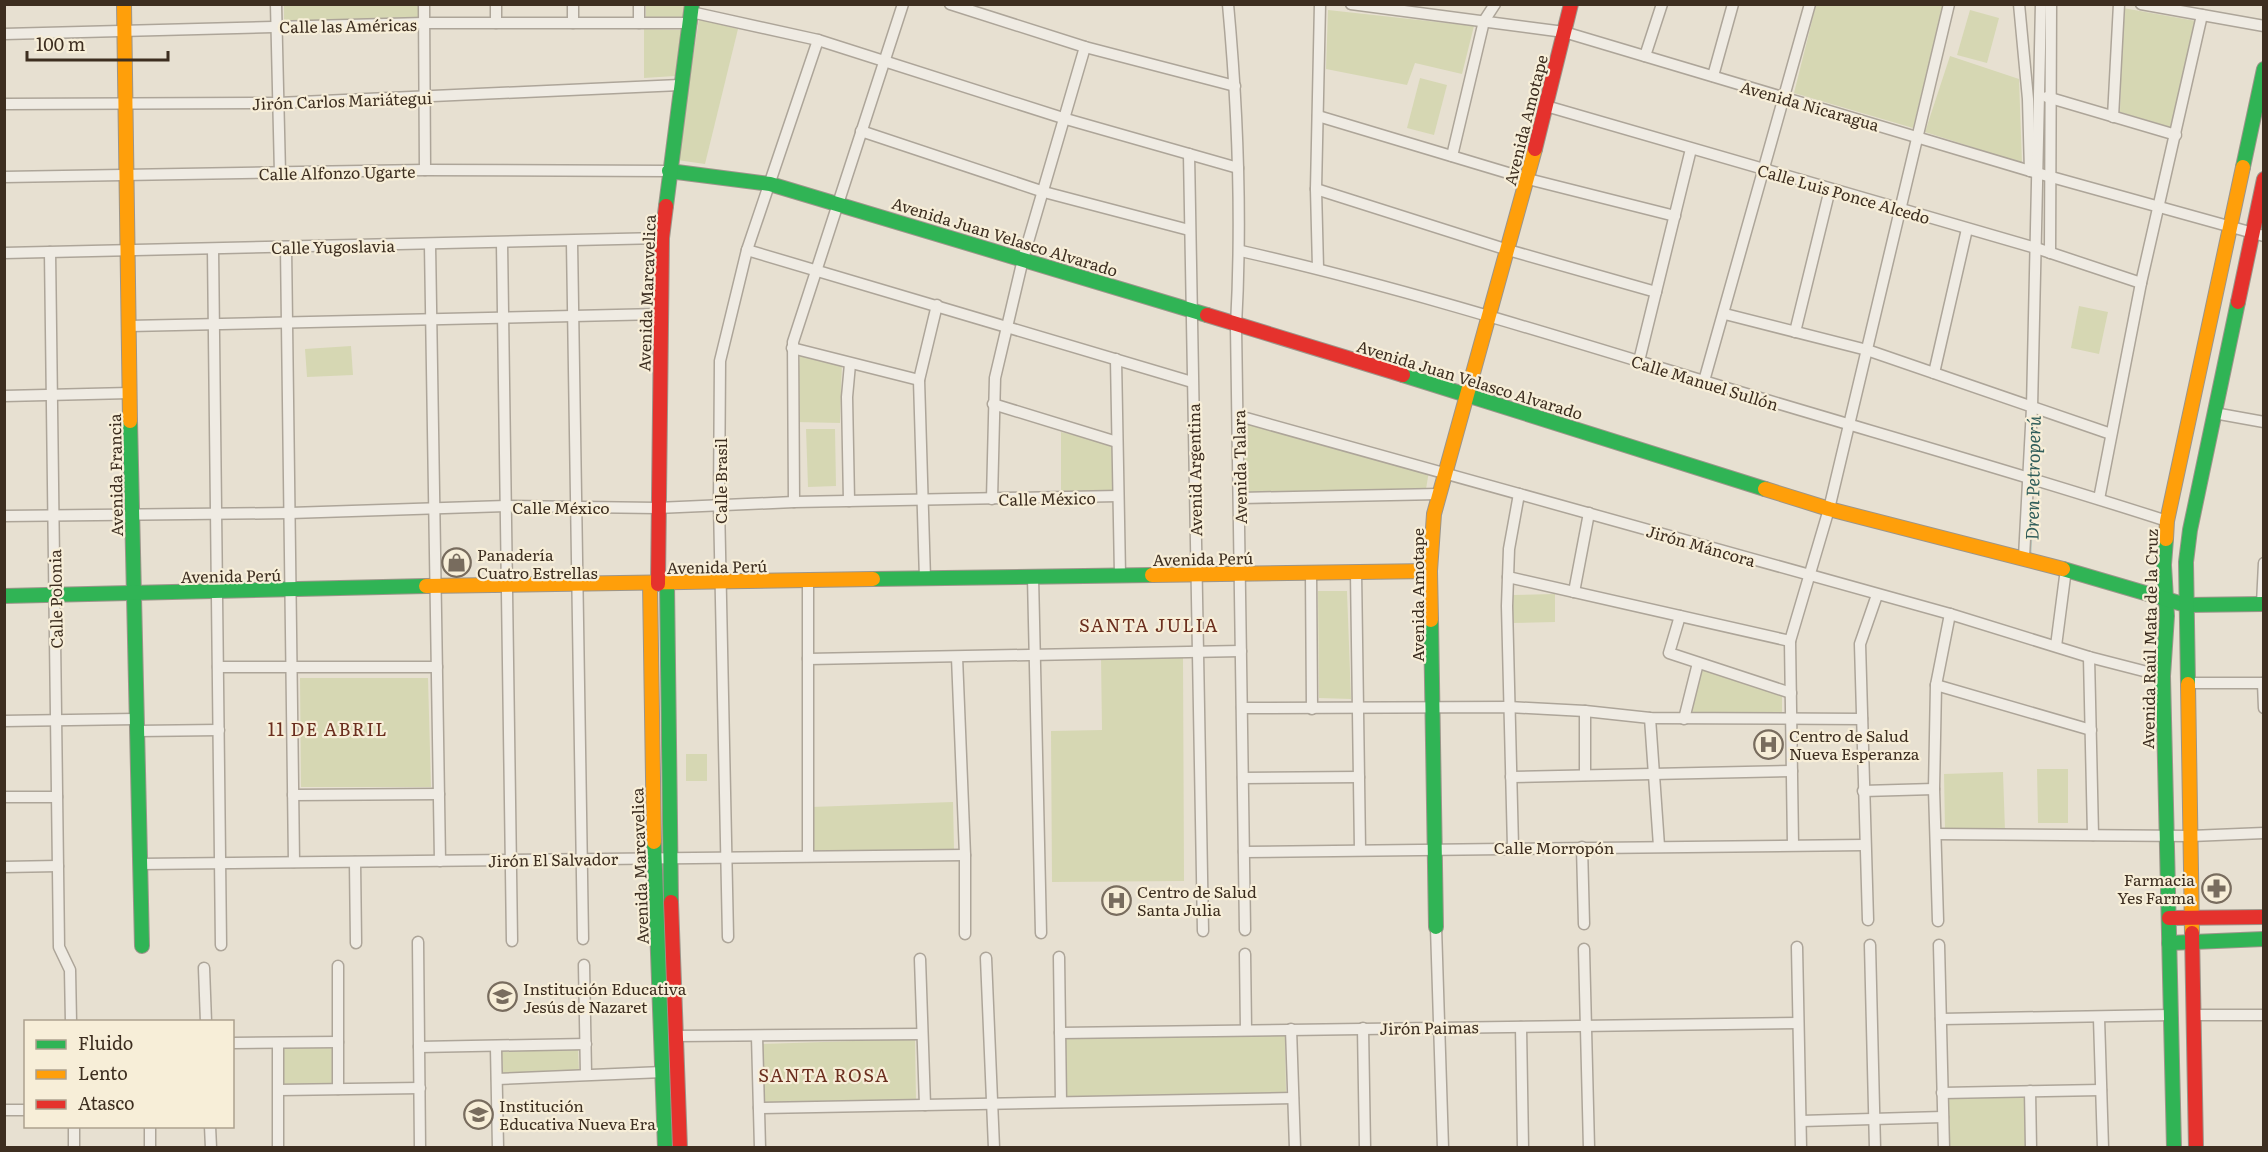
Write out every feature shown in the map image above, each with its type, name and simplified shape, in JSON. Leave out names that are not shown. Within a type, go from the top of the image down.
[{"type":"street","name":"Avenida Francia","points":[[124,4],[133,594],[142,946]]},
{"type":"street","points":[[276,4],[280,174]]},
{"type":"street","points":[[424,4],[425,170]]},
{"type":"street","points":[[496,4],[496,23]]},
{"type":"street","points":[[573,4],[573,23]]},
{"type":"street","points":[[639,4],[639,23]]},
{"type":"street","points":[[794,502],[792,348],[903,4]]},
{"type":"street","points":[[950,4],[1085,47],[1235,86]]},
{"type":"street","name":"Avenida Talara","points":[[1228,4],[1235,86],[1240,251],[1236,326],[1241,498],[1245,930]]},
{"type":"street","points":[[1318,268],[1316,189],[1320,4]]},
{"type":"street","name":"Avenida Nicaragua","points":[[1351,4],[1441,10],[1484,21],[1564,32],[2050,177],[2258,234]]},
{"type":"street","points":[[1452,156],[1484,21],[1496,4]]},
{"type":"street","name":"Avenida Amotape","points":[[1443,1148],[1436,927],[1430,571],[1434,513],[1528,179],[1571,4]]},
{"type":"street","points":[[1645,56],[1662,4]]},
{"type":"street","points":[[1713,76],[1733,4]]},
{"type":"street","points":[[1704,381],[1786,98],[1810,4]]},
{"type":"street","points":[[1793,845],[1790,641],[1829,509],[1949,4]]},
{"type":"street","points":[[2019,4],[2028,99],[2036,248],[2030,477],[2025,557]]},
{"type":"street","points":[[2033,172],[2039,95],[2041,4]]},
{"type":"street","points":[[2050,253],[2051,4]]},
{"type":"street","points":[[2113,117],[2119,4]]},
{"type":"street","points":[[2141,4],[2264,26]]},
{"type":"street","name":"Calle las Américas","points":[[4,34],[424,23],[639,23],[691,13],[818,40],[1066,119],[1238,168]]},
{"type":"street","name":"Avenida Marcavelica","points":[[673,1147],[663,1072],[667,963],[671,938],[658,584],[660,314],[662,238],[691,13]]},
{"type":"street","points":[[2099,499],[2141,283],[2202,15]]},
{"type":"street","name":"Calle Brasil","points":[[729,938],[719,504],[720,361],[747,250],[818,40]]},
{"type":"street","points":[[993,499],[994,384],[1006,325],[1085,47]]},
{"type":"street","name":"Avenida Raúl Mata de la Cruz","points":[[2174,1148],[2163,676],[2166,598],[2164,565],[2167,521],[2264,69]]},
{"type":"street","name":"Jirón Carlos Mariátegui","points":[[4,104],[278,103],[680,85]]},
{"type":"street","points":[[2039,95],[2176,135]]},
{"type":"street","name":"Calle Luis Ponce Alcedo","points":[[1546,106],[2036,248],[2141,283]]},
{"type":"street","points":[[1318,116],[1528,179],[1675,216]]},
{"type":"street","points":[[861,131],[1044,192],[1189,230]]},
{"type":"street","points":[[1639,362],[1691,149]]},
{"type":"street","name":"Avenid Argentina","points":[[1188,154],[1203,931]]},
{"type":"street","name":"Calle Alfonzo Ugarte","points":[[4,177],[425,170],[669,171]]},
{"type":"street","name":"Avenida Juan Velasco Alvarado","points":[[669,171],[770,184],[838,203],[1190,309],[1236,326],[1468,394],[1829,509],[2066,568],[2186,605],[2263,604]]},
{"type":"street","points":[[2196,1148],[2186,562],[2190,530],[2214,413],[2258,234],[2264,179]]},
{"type":"street","points":[[1316,189],[1508,250],[1656,292]]},
{"type":"street","points":[[1795,332],[1830,189]]},
{"type":"street","points":[[1934,373],[1967,229]]},
{"type":"street","name":"Calle Yugoslavia","points":[[4,253],[572,242],[662,238]]},
{"type":"street","points":[[572,242],[583,939]]},
{"type":"street","points":[[502,243],[512,940]]},
{"type":"street","points":[[430,245],[440,861]]},
{"type":"street","points":[[286,247],[294,862]]},
{"type":"street","points":[[213,249],[221,945]]},
{"type":"street","points":[[747,250],[816,268],[1192,382]]},
{"type":"street","name":"Calle Manuel Sullón","points":[[1240,251],[1318,268],[1490,316],[1849,425],[2030,477],[2167,521]]},
{"type":"street","name":"Calle Polonia","points":[[50,252],[59,947],[70,970],[71,1020]]},
{"type":"street","points":[[925,579],[919,380],[937,305]]},
{"type":"street","points":[[129,326],[573,318],[660,314]]},
{"type":"street","points":[[1725,314],[1867,350],[2111,434]]},
{"type":"street","points":[[792,348],[919,380]]},
{"type":"street","points":[[1116,359],[1120,575]]},
{"type":"street","points":[[849,501],[847,397],[850,364]]},
{"type":"street","points":[[4,396],[130,393]]},
{"type":"street","points":[[993,404],[1117,442]]},
{"type":"street","points":[[2214,413],[2264,422]]},
{"type":"street","name":"Jirón Máncora","points":[[1239,416],[2163,676]]},
{"type":"street","points":[[1241,498],[1439,494]]},
{"type":"street","points":[[1513,847],[1508,577],[1509,549],[1519,494]]},
{"type":"street","name":"Calle México","points":[[4,516],[290,513],[506,506],[657,508],[794,502],[1118,496]]},
{"type":"street","points":[[1574,592],[1589,513]]},
{"type":"street","points":[[2263,604],[2264,563]]},
{"type":"street","points":[[2056,646],[2066,568]]},
{"type":"street","name":"Avenida Perú","points":[[4,596],[577,583],[658,584],[1430,571]]},
{"type":"street","points":[[1356,572],[1360,850]]},
{"type":"street","points":[[1311,573],[1312,709]]},
{"type":"street","points":[[1032,577],[1041,933]]},
{"type":"street","points":[[1508,577],[1790,641]]},
{"type":"street","points":[[808,580],[808,856]]},
{"type":"street","name":"Avenida Marcavelica","points":[[658,584],[654,858],[656,938],[667,963],[676,1036],[673,1147]]},
{"type":"street","points":[[1868,920],[1860,644],[1877,594]]},
{"type":"street","points":[[1938,921],[1934,789],[1936,685],[1950,615]]},
{"type":"street","points":[[1680,616],[1669,653],[1791,693]]},
{"type":"street","points":[[808,659],[1241,651]]},
{"type":"street","points":[[957,657],[965,855],[965,934]]},
{"type":"street","points":[[2089,657],[2093,835]]},
{"type":"street","points":[[1684,719],[1698,663]]},
{"type":"street","points":[[218,667],[437,667]]},
{"type":"street","points":[[2187,682],[2263,683],[2264,708]]},
{"type":"street","points":[[1936,685],[2091,730]]},
{"type":"street","points":[[1242,708],[1509,707],[1585,711],[1650,718],[1862,719]]},
{"type":"street","points":[[1585,711],[1585,775]]},
{"type":"street","points":[[1650,718],[1659,846]]},
{"type":"street","points":[[4,721],[56,720],[219,730]]},
{"type":"street","points":[[1511,777],[1792,771]]},
{"type":"street","points":[[1243,778],[1359,777]]},
{"type":"street","points":[[1863,791],[1934,789]]},
{"type":"street","points":[[293,795],[439,794]]},
{"type":"street","points":[[4,797],[57,797]]},
{"type":"street","points":[[1936,834],[2191,836],[2264,833]]},
{"type":"street","name":"Calle Morropón","points":[[1244,852],[1864,844]]},
{"type":"street","points":[[1582,847],[1584,924]]},
{"type":"street","name":"Jirón El Salvador","points":[[140,864],[965,855]]},
{"type":"street","points":[[356,862],[356,943]]},
{"type":"street","points":[[4,867],[58,866]]},
{"type":"street","points":[[2169,918],[2264,917]]},
{"type":"street","points":[[656,938],[671,938]]},
{"type":"street","points":[[2169,943],[2264,939]]},
{"type":"street","points":[[418,942],[420,1148]]},
{"type":"street","points":[[1870,945],[1875,1148]]},
{"type":"street","points":[[1939,945],[1944,1148]]},
{"type":"street","points":[[1797,947],[1801,1148]]},
{"type":"street","points":[[1584,949],[1589,1148]]},
{"type":"street","points":[[1245,954],[1246,1030]]},
{"type":"street","points":[[1059,957],[1061,1102]]},
{"type":"street","points":[[986,958],[994,1148]]},
{"type":"street","points":[[920,959],[925,1105]]},
{"type":"street","points":[[584,964],[586,1074]]},
{"type":"street","points":[[338,966],[338,1089]]},
{"type":"street","points":[[204,968],[206,1020]]},
{"type":"street","points":[[1941,1019],[2170,1015]]},
{"type":"street","points":[[2193,1015],[2264,1015]]},
{"type":"street","points":[[2099,1018],[2103,1148]]},
{"type":"street","name":"Jirón Paimas","points":[[1060,1033],[1440,1026],[1798,1023]]},
{"type":"street","points":[[1521,1027],[1523,1148]]},
{"type":"street","points":[[1363,1028],[1365,1148]]},
{"type":"street","points":[[1291,1029],[1295,1148]]},
{"type":"street","points":[[676,1036],[922,1034]]},
{"type":"street","points":[[757,1036],[760,1148]]},
{"type":"street","points":[[234,1043],[338,1042]]},
{"type":"street","points":[[278,1148],[279,1044]]},
{"type":"street","points":[[419,1047],[586,1044]]},
{"type":"street","points":[[496,1047],[498,1148]]},
{"type":"street","points":[[497,1079],[663,1072]]},
{"type":"street","points":[[279,1090],[420,1088]]},
{"type":"street","points":[[1942,1093],[2102,1090]]},
{"type":"street","points":[[2030,1091],[2031,1148]]},
{"type":"street","points":[[759,1108],[1293,1098]]},
{"type":"street","points":[[4,1110],[24,1110]]},
{"type":"street","points":[[1801,1120],[1943,1117]]},
{"type":"street","points":[[74,1128],[74,1148]]},
{"type":"street","points":[[150,1128],[150,1148]]},
{"type":"street","points":[[210,1128],[211,1148]]},
{"type":"green space","points":[[284,5],[418,5],[418,17],[284,22]]},
{"type":"green space","points":[[646,5],[685,5],[685,17],[646,17]]},
{"type":"green space","points":[[1816,5],[1943,5],[1913,128],[1794,93]]},
{"type":"green space","points":[[2123,8],[2196,21],[2173,128],[2120,112]]},
{"type":"green space","points":[[1328,10],[1474,26],[1462,74],[1415,63],[1407,85],[1326,69]]},
{"type":"green space","points":[[1970,10],[1999,18],[1987,63],[1957,55]]},
{"type":"green space","points":[[699,19],[738,29],[705,164],[677,160]]},
{"type":"green space","points":[[644,29],[683,30],[675,76],[644,78]]},
{"type":"green space","points":[[1950,56],[2019,79],[2022,163],[1925,132]]},
{"type":"green space","points":[[1420,78],[1447,85],[1434,135],[1407,128]]},
{"type":"green space","points":[[2079,306],[2108,312],[2099,354],[2071,348]]},
{"type":"green space","points":[[351,346],[353,375],[307,377],[305,349]]},
{"type":"green space","points":[[800,354],[842,362],[840,423],[796,422]]},
{"type":"green space","points":[[1244,422],[1429,471],[1426,489],[1244,495]]},
{"type":"green space","points":[[806,429],[835,429],[836,486],[808,487]]},
{"type":"green space","points":[[1061,432],[1114,444],[1114,494],[1061,495]]},
{"type":"green space","points":[[1318,591],[1347,591],[1351,699],[1319,698]]},
{"type":"green space","points":[[1555,594],[1555,622],[1512,623],[1512,595]]},
{"type":"green space","points":[[1183,656],[1184,881],[1052,882],[1051,731],[1102,730],[1101,657]]},
{"type":"green space","points":[[1700,667],[1782,692],[1782,717],[1692,714]]},
{"type":"green space","points":[[300,678],[428,678],[431,787],[301,787]]},
{"type":"green space","points":[[686,754],[707,754],[707,781],[686,781]]},
{"type":"green space","points":[[2037,769],[2068,769],[2068,823],[2038,823]]},
{"type":"green space","points":[[2003,772],[2005,831],[1945,830],[1944,774]]},
{"type":"green space","points":[[953,802],[954,849],[812,853],[811,807]]},
{"type":"green space","points":[[1285,1034],[1286,1093],[1064,1097],[1064,1037]]},
{"type":"green space","points":[[915,1039],[916,1100],[761,1105],[759,1044]]},
{"type":"green space","points":[[284,1046],[332,1046],[333,1085],[284,1086],[281,1049]]},
{"type":"green space","points":[[578,1049],[579,1072],[503,1075],[502,1052]]},
{"type":"green space","points":[[2024,1097],[2026,1147],[1949,1147],[1948,1099]]},
{"type":"waterway","name":"Dren Petroperú","points":[[2030,553],[2032,512]]},
{"type":"traffic: fast","points":[[666,206],[692,4]]},
{"type":"traffic: fast","points":[[2243,167],[2264,69]]},
{"type":"traffic: fast","points":[[669,171],[770,184],[1207,315]]},
{"type":"traffic: fast","points":[[2188,684],[2186,562],[2190,530],[2238,302]]},
{"type":"traffic: fast","points":[[1403,375],[1765,489]]},
{"type":"traffic: fast","points":[[130,421],[142,946]]},
{"type":"traffic: fast","points":[[2166,539],[2164,565],[2167,616],[2163,676],[2174,1148]]},
{"type":"traffic: fast","points":[[2063,569],[2186,605],[2264,604]]},
{"type":"traffic: fast","points":[[873,579],[1152,575]]},
{"type":"traffic: fast","points":[[667,584],[671,902]]},
{"type":"traffic: fast","points":[[4,596],[426,586]]},
{"type":"traffic: fast","points":[[1431,620],[1436,927]]},
{"type":"traffic: fast","points":[[654,842],[665,1148]]},
{"type":"traffic: fast","points":[[2169,943],[2264,939]]},
{"type":"traffic: slow","points":[[124,4],[130,421]]},
{"type":"traffic: slow","points":[[1431,620],[1430,571],[1434,514],[1535,149]]},
{"type":"traffic: slow","points":[[2166,539],[2167,521],[2243,167]]},
{"type":"traffic: slow","points":[[1765,489],[1829,509],[2063,569]]},
{"type":"traffic: slow","points":[[1152,575],[1430,571]]},
{"type":"traffic: slow","points":[[426,586],[873,579]]},
{"type":"traffic: slow","points":[[650,584],[654,842]]},
{"type":"traffic: slow","points":[[2188,684],[2192,933]]},
{"type":"traffic: jam","points":[[1535,149],[1571,4]]},
{"type":"traffic: jam","points":[[2238,302],[2264,179]]},
{"type":"traffic: jam","points":[[658,584],[662,238],[666,206]]},
{"type":"traffic: jam","points":[[1207,315],[1403,375]]},
{"type":"traffic: jam","points":[[671,902],[680,1148]]},
{"type":"traffic: jam","points":[[2169,918],[2264,917]]},
{"type":"traffic: jam","points":[[2192,933],[2196,1148]]},
{"type":"place","name":"Panadería Cuatro Estrellas","points":[[456,563]]},
{"type":"place","name":"Centro de Salud Nueva Esperanza","points":[[1768,744]]},
{"type":"place","name":"Farmacia Yes Farma","points":[[2216,888]]},
{"type":"place","name":"Centro de Salud Santa Julia","points":[[1116,900]]},
{"type":"place","name":"Institución Educativa Jesús de Nazaret","points":[[502,997]]},
{"type":"place","name":"Institución Educativa Nueva Era","points":[[478,1114]]},
{"type":"district","name":"SANTA JULIA","points":[[1149,624]]},
{"type":"district","name":"11 DE ABRIL","points":[[328,728]]},
{"type":"district","name":"SANTA ROSA","points":[[824,1074]]}]
